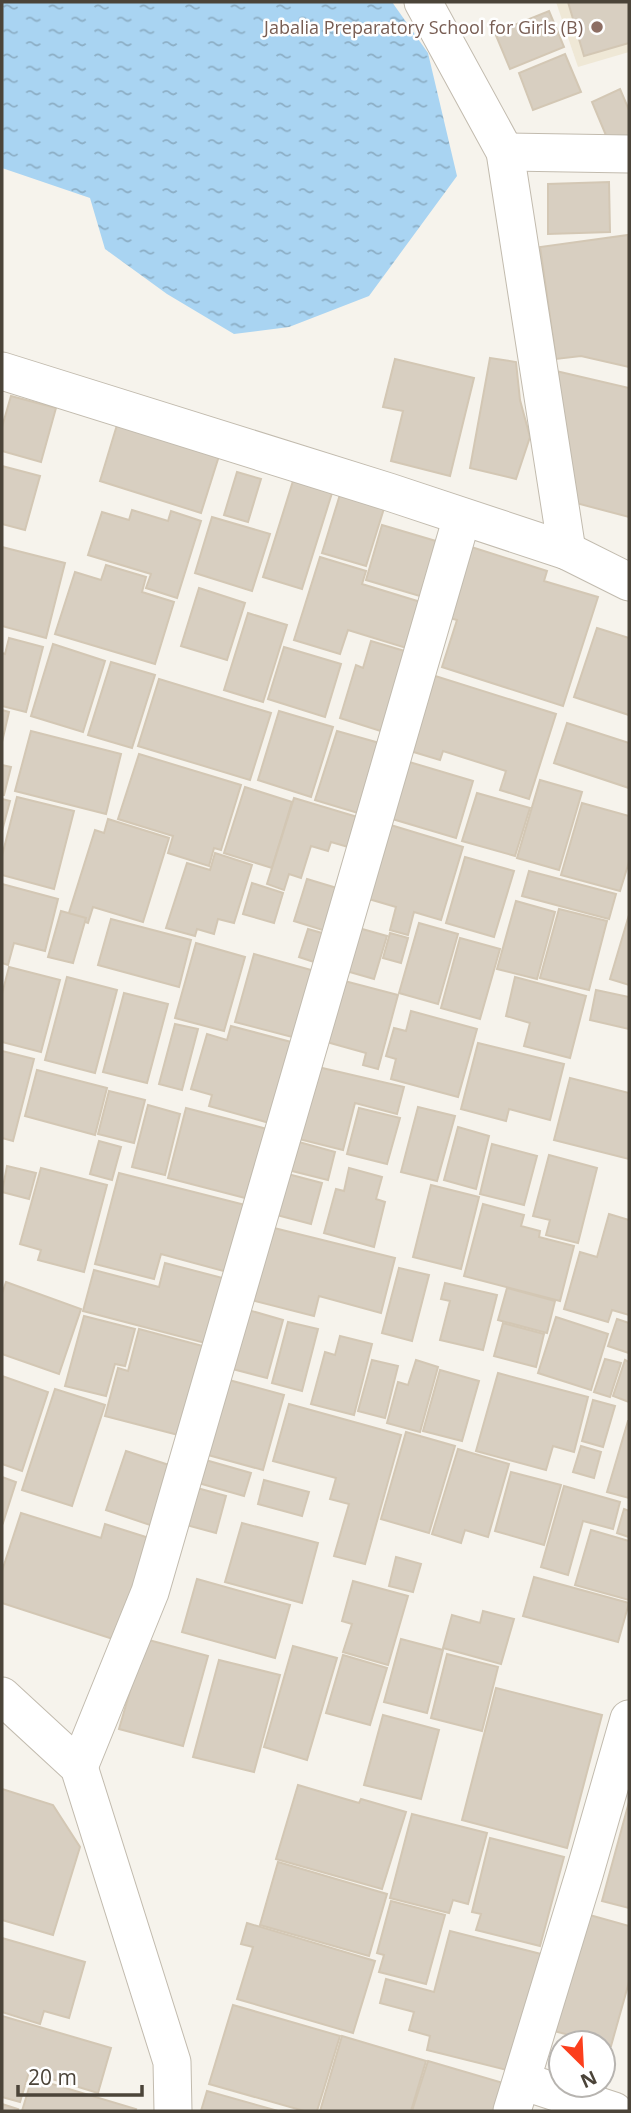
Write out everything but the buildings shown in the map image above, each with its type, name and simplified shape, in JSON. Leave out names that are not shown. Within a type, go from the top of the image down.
[{"type":"street","points":[[423,2],[505,152],[567,551]]},
{"type":"street","points":[[505,152],[629,154]]},
{"type":"street","points":[[2,371],[567,551],[629,582]]},
{"type":"street","points":[[79,1767],[150,1592],[462,517]]},
{"type":"street","points":[[2,1696],[79,1767],[172,2062],[173,2111]]},
{"type":"street","points":[[614,2111],[517,2096],[629,1719]]},
{"type":"shaded area","name":"Jabalia Preparatory School for Girls (B)","points":[[556,2],[629,2],[629,52],[578,67]]},
{"type":"water","points":[[2,2],[392,2],[428,53],[457,176],[369,296],[289,327],[234,334],[167,294],[105,249],[90,198],[2,168]]},
{"type":"place","name":"Jabalia Preparatory School for Girls (B)","points":[[597,27]]}]
